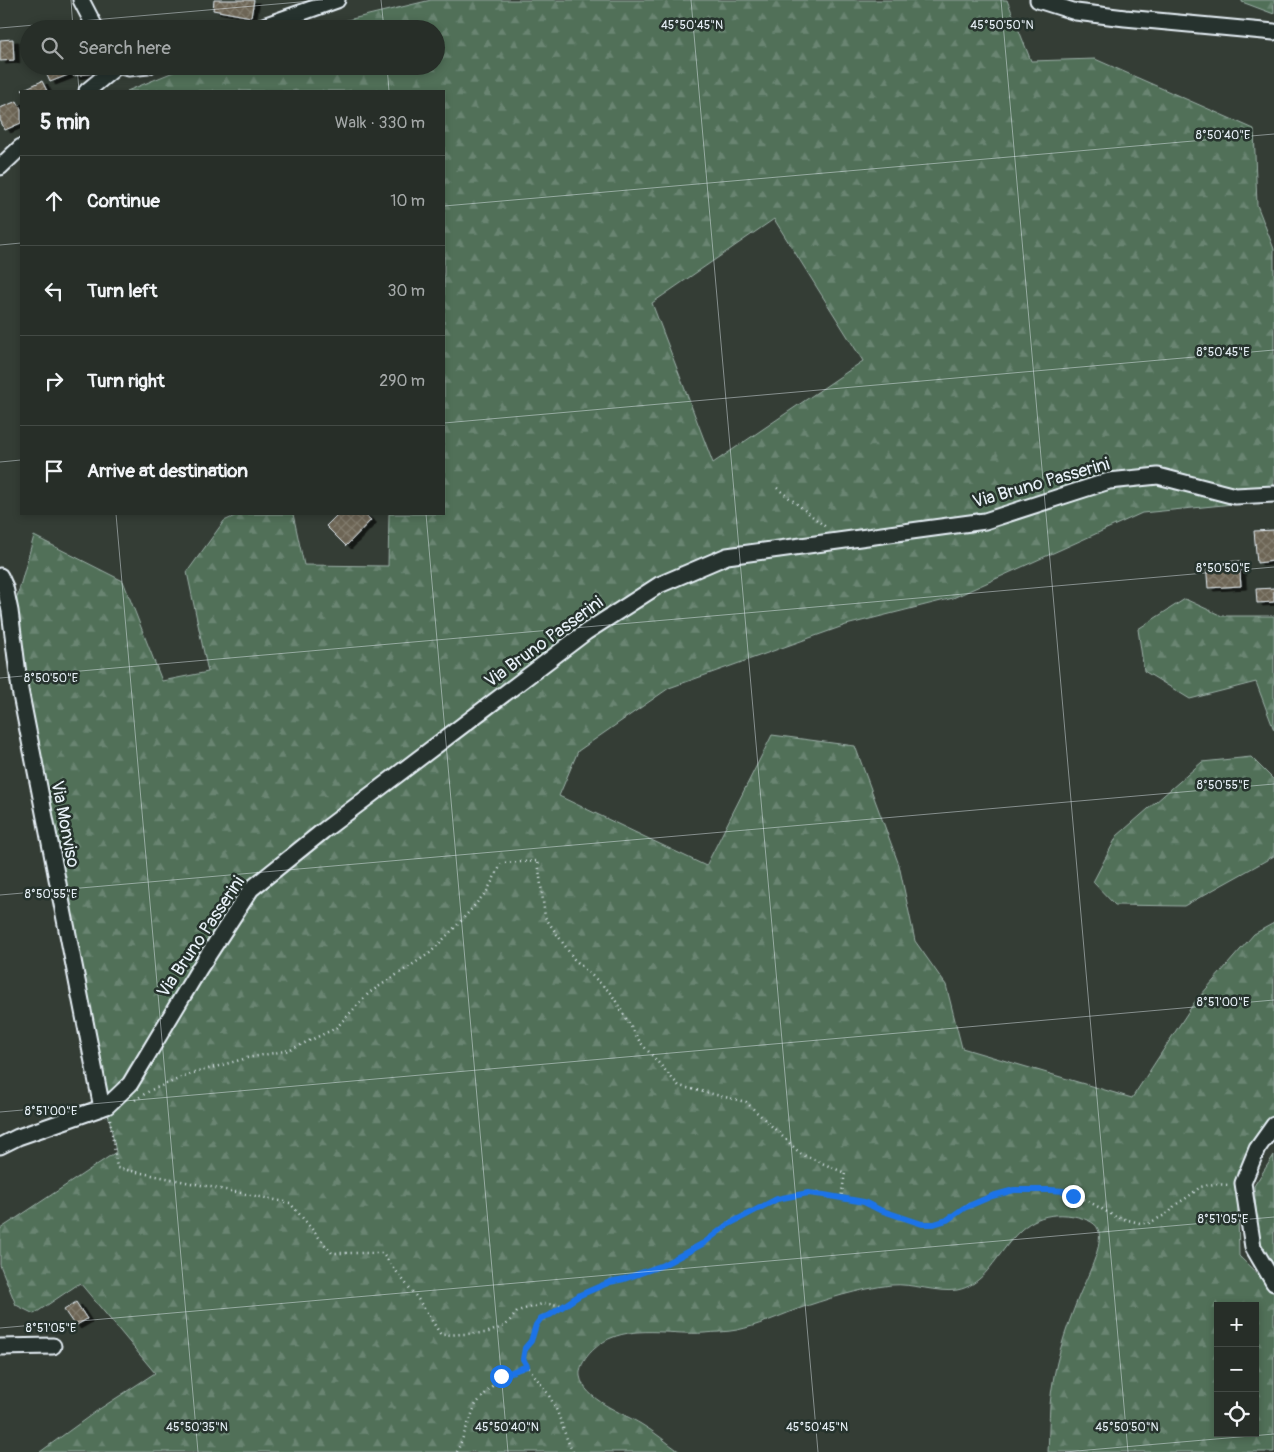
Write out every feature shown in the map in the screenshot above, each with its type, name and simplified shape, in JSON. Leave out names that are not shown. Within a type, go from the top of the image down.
[{"type":"street","points":[[81,0],[91,20]]},
{"type":"street","points":[[280,20],[337,0]]},
{"type":"street","points":[[1038,0],[1076,12],[1274,32]]},
{"type":"street","points":[[87,90],[105,75]]},
{"type":"street","points":[[0,167],[20,148]]},
{"type":"street","name":"Via Bruno Passerini","points":[[0,1146],[18,1137],[106,1112],[107,1106],[130,1084],[199,969],[251,889],[323,831],[586,632],[658,585],[727,556],[985,521],[1109,480],[1158,476],[1235,496],[1274,494]]},
{"type":"street","name":"Via Monviso","points":[[0,576],[10,611],[20,690],[106,1112]]},
{"type":"street","points":[[1274,1125],[1257,1150],[1243,1183],[1253,1247],[1274,1283]]},
{"type":"street","points":[[0,1347],[53,1346]]},
{"type":"path","points":[[777,488],[842,540]]},
{"type":"path","points":[[151,1090],[194,1073],[246,1058],[290,1050],[336,1028],[369,993],[430,953],[487,891],[502,863],[538,861],[545,917],[574,959],[611,994],[640,1042],[679,1086],[746,1102],[801,1154],[845,1173],[841,1198]]},
{"type":"path","points":[[106,1112],[117,1168],[290,1203],[332,1252],[382,1253],[418,1299],[441,1335],[486,1333],[505,1326],[518,1312],[542,1304],[565,1306]]},
{"type":"path","points":[[573,1452],[561,1418],[552,1400],[541,1383],[531,1373],[523,1359],[525,1348],[531,1341],[536,1325],[541,1318],[550,1315],[580,1295],[610,1282],[651,1270],[671,1261],[704,1243],[727,1225],[777,1199],[808,1193],[841,1198],[864,1202],[880,1210],[922,1224],[934,1224],[947,1220],[964,1208],[992,1196],[1014,1190],[1050,1190],[1064,1191],[1086,1200],[1116,1218],[1150,1223],[1169,1213],[1175,1204],[1188,1197],[1200,1187],[1214,1184],[1229,1185]]},
{"type":"path","points":[[457,1452],[476,1404],[501,1376],[527,1366]]},
{"type":"green space","points":[[431,0],[1007,0],[1031,61],[1095,59],[1254,129],[1257,205],[1274,249],[1274,500],[1142,513],[953,598],[846,625],[669,688],[578,751],[559,796],[706,866],[772,735],[855,746],[899,865],[915,941],[946,985],[962,1048],[1132,1098],[1194,1003],[1254,934],[1274,923],[1274,1114],[1237,1172],[1239,1256],[1274,1290],[1274,1452],[1048,1452],[1050,1405],[1060,1349],[1099,1244],[1098,1229],[1088,1220],[1074,1216],[1051,1215],[1033,1221],[1019,1232],[985,1273],[972,1284],[957,1290],[949,1291],[908,1285],[891,1285],[831,1298],[737,1330],[693,1333],[633,1332],[611,1338],[600,1344],[582,1364],[580,1376],[583,1385],[596,1399],[646,1427],[680,1452],[40,1452],[98,1410],[155,1373],[80,1283],[34,1314],[16,1305],[0,1265],[0,1229],[116,1152],[9,626],[34,536],[123,581],[162,681],[208,672],[187,572],[224,521],[237,515],[293,515],[304,565],[388,566],[389,515],[445,515],[445,90],[129,90],[166,75],[445,75],[445,20],[348,20]],"holes":[[[774,219],[863,361],[713,463],[652,303]]]},
{"type":"green space","points":[[1242,0],[1274,0],[1274,14],[1242,2]]},
{"type":"green space","points":[[1185,599],[1222,616],[1274,616],[1274,730],[1256,682],[1190,699],[1144,671],[1138,629]]},
{"type":"green space","points":[[1251,757],[1274,780],[1274,856],[1184,906],[1115,905],[1093,882],[1117,836],[1202,762]]},
{"type":"green space","points":[[1274,1155],[1274,1276],[1260,1256],[1254,1186]]},
{"type":"building","points":[[214,0],[254,0],[251,17],[213,10]]},
{"type":"building","points":[[13,39],[14,60],[0,61],[0,40]]},
{"type":"building","points":[[47,75],[68,75],[50,82]]},
{"type":"building","points":[[42,81],[46,90],[22,90]]},
{"type":"building","points":[[17,101],[20,107],[20,123],[5,130],[0,120],[0,108]]},
{"type":"building","points":[[337,515],[365,515],[371,520],[346,546],[326,526]]},
{"type":"building","points":[[1274,530],[1274,561],[1257,563],[1254,531]]},
{"type":"building","points":[[1239,561],[1241,586],[1208,588],[1206,563]]},
{"type":"building","points":[[1274,588],[1274,602],[1257,603],[1256,589]]},
{"type":"building","points":[[76,1302],[87,1319],[75,1326],[64,1310]]},
{"type":"route","points":[[501,1376],[527,1366],[523,1359],[525,1348],[531,1341],[532,1333],[541,1318],[550,1315],[580,1295],[610,1282],[663,1265],[704,1243],[727,1225],[777,1199],[808,1193],[824,1195],[864,1202],[880,1210],[922,1224],[934,1224],[947,1220],[964,1208],[992,1196],[1014,1190],[1064,1191],[1073,1196]]}]
